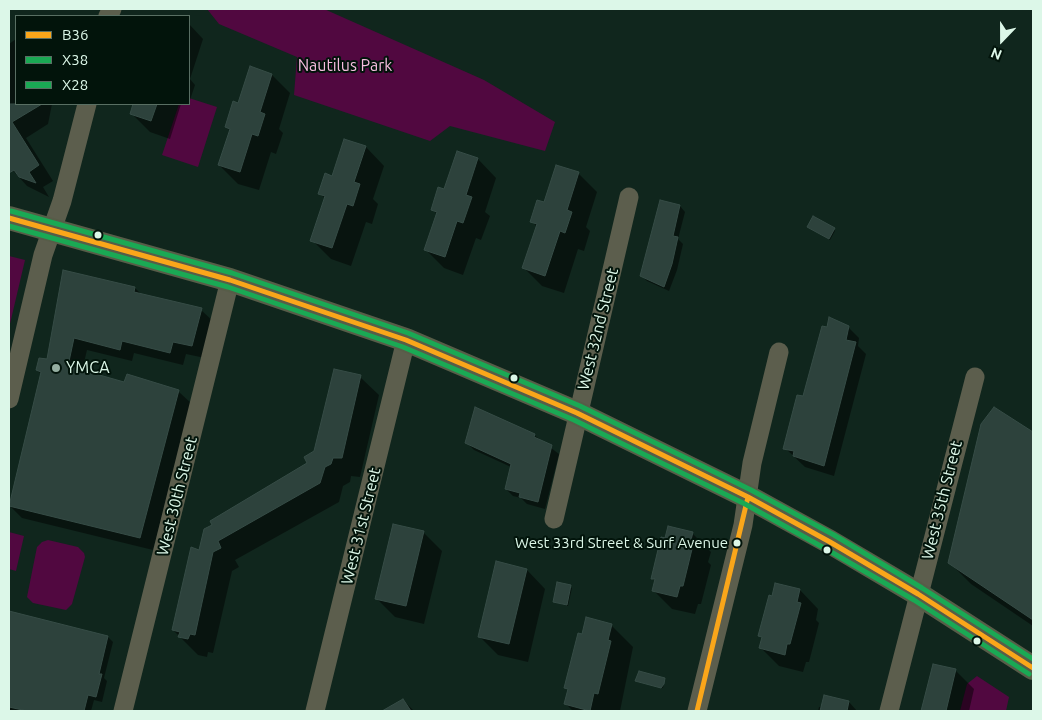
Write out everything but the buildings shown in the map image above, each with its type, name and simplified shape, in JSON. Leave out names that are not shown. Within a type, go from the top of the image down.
[{"type":"main road","points":[[9,218],[230,280],[406,340],[577,413],[748,497],[918,594],[1033,668]]},
{"type":"street","points":[[9,399],[44,255],[62,201],[87,105]]},
{"type":"street","name":"West 32nd Street","points":[[554,518],[629,197]]},
{"type":"street","name":"West 30th Street","points":[[123,711],[230,280]]},
{"type":"street","name":"West 31st Street","points":[[316,711],[406,340]]},
{"type":"street","points":[[697,711],[743,525],[752,464],[779,352]]},
{"type":"street","name":"West 35th Street","points":[[889,711],[975,377]]},
{"type":"green space","name":"Nautilus Park","points":[[207,9],[324,9],[484,80],[555,122],[545,151],[450,126],[430,141],[294,95],[297,57],[219,24]]},
{"type":"green space","points":[[190,98],[217,107],[198,167],[162,155],[179,105],[190,105]]},
{"type":"green space","points":[[9,256],[25,260],[9,328]]},
{"type":"green space","points":[[9,532],[24,536],[16,571],[9,569]]},
{"type":"green space","points":[[48,540],[78,547],[84,553],[85,557],[72,604],[66,610],[33,603],[27,597],[37,547],[42,542]]},
{"type":"green space","points":[[977,676],[1009,697],[1006,711],[960,711],[967,684]]},
{"type":"transit line","name":"X28","points":[[11,211],[232,273],[408,333],[580,406],[751,490],[834,535],[922,588],[1033,659]]},
{"type":"transit line","name":"B36","points":[[9,218],[230,280],[406,340],[577,413],[748,497],[830,542],[918,594],[1033,668]]},
{"type":"transit line","name":"X38","points":[[9,226],[228,287],[403,347],[574,420],[745,504],[826,549],[914,600],[1029,674]]},
{"type":"transit line","name":"B36","points":[[697,711],[748,497]]},
{"type":"place","name":"YMCA","points":[[56,368]]},
{"type":"place","name":"West 33rd Street & Surf Avenue","points":[[737,543]]}]
